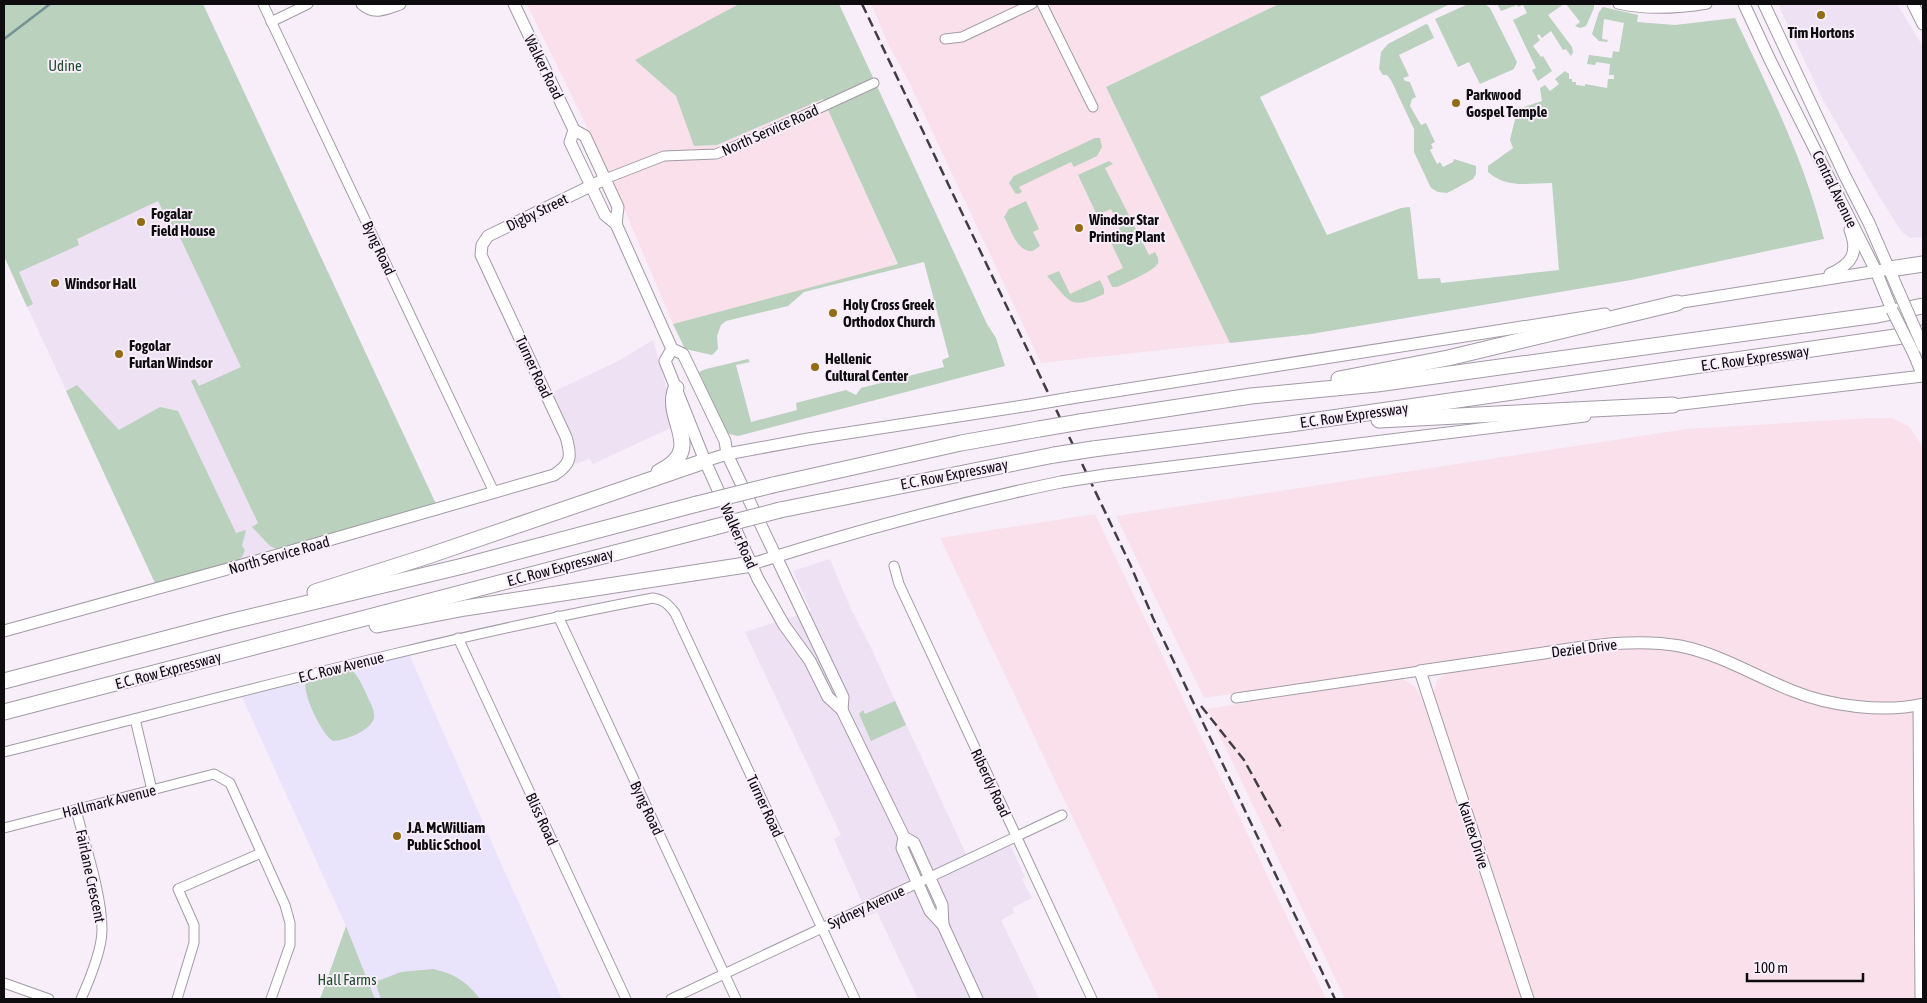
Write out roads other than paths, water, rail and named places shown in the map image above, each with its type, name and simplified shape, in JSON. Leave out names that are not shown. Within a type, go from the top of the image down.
[{"type":"highway","points":[[1883,270],[1923,264]]},
{"type":"highway","points":[[1251,396],[1448,358],[1677,302]]},
{"type":"highway","name":"E.C. Row Expressway","points":[[4,682],[229,622],[462,566],[773,485],[961,443],[1080,422],[1251,396],[1387,383],[1876,315],[1923,306]]},
{"type":"highway","name":"E.C. Row Expressway","points":[[4,712],[780,510],[1054,455],[1290,424],[1923,333]]},
{"type":"highway","points":[[619,491],[667,468],[680,456],[683,446],[682,438],[672,397],[676,388]]},
{"type":"highway","points":[[1290,424],[1673,405]]},
{"type":"highway","points":[[229,622],[705,461]]},
{"type":"highway","points":[[277,642],[465,608],[752,564]]},
{"type":"main road","points":[[362,4],[373,10],[384,11],[400,4]]},
{"type":"main road","name":"Walker Road","points":[[514,4],[574,130],[585,136],[618,207],[616,224]]},
{"type":"main road","name":"Central Avenue","points":[[1744,4],[1846,212],[1899,292],[1918,349],[1923,376]]},
{"type":"main road","name":"Central Avenue","points":[[1764,4],[1883,270],[1885,295],[1918,349]]},
{"type":"main road","points":[[1913,4],[1923,24]]},
{"type":"main road","name":"Walker Road","points":[[574,130],[570,142],[605,215],[616,224],[672,349],[683,354],[724,441],[727,454],[843,697],[842,710]]},
{"type":"main road","name":"Digby Street","points":[[481,255],[482,245],[488,236],[605,179]]},
{"type":"main road","points":[[1805,282],[1843,268],[1852,257],[1853,238],[1845,218],[1846,212]]},
{"type":"main road","name":"Turner Road","points":[[481,255],[566,437],[570,459],[565,468],[554,475]]},
{"type":"main road","points":[[705,461],[727,454],[808,439],[1883,270]]},
{"type":"main road","name":"Walker Road","points":[[672,349],[665,361],[705,461],[758,579],[784,625],[810,661],[828,697],[842,710],[904,837],[914,843],[942,905],[943,925]]},
{"type":"main road","points":[[752,564],[880,524],[1061,482],[1673,405],[1923,376]]},
{"type":"main road","name":"North Service Road","points":[[4,631],[251,563],[554,475]]},
{"type":"main road","name":"Deziel Drive","points":[[1420,671],[1577,648],[1642,643],[1678,646],[1700,651],[1724,659],[1793,691],[1820,700],[1876,708],[1920,705]]},
{"type":"main road","name":"Kautex Drive","points":[[1420,671],[1528,999]]},
{"type":"main road","name":"Walker Road","points":[[904,837],[902,848],[930,910],[943,925],[978,999]]},
{"type":"street","name":"Byng Road","points":[[263,4],[494,492]]},
{"type":"street","points":[[271,22],[308,4]]},
{"type":"street","points":[[945,39],[962,37],[1032,4]]},
{"type":"street","points":[[1042,4],[1093,107]]},
{"type":"street","points":[[1618,4],[1679,8],[1707,4]]},
{"type":"street","name":"North Service Road","points":[[605,179],[664,156],[716,154],[874,83]]},
{"type":"street","name":"Riberdy Road","points":[[894,566],[899,584],[1092,999]]},
{"type":"street","name":"E.C. Row Avenue","points":[[4,752],[458,638],[558,616],[653,598],[668,604],[675,614]]},
{"type":"street","name":"Turner Road","points":[[675,614],[855,999]]},
{"type":"street","name":"Byng Road","points":[[558,616],[736,999]]},
{"type":"street","name":"Bliss Road","points":[[458,638],[626,999]]},
{"type":"street","name":"Deziel Drive","points":[[1236,698],[1420,671]]},
{"type":"street","points":[[1920,705],[1920,999]]},
{"type":"street","points":[[135,719],[152,790]]},
{"type":"street","name":"Hallmark Avenue","points":[[4,828],[214,774],[230,783],[261,853]]},
{"type":"street","name":"Fairlane Crescent","points":[[76,810],[100,906],[102,931],[98,952],[81,999]]},
{"type":"street","name":"Sydney Avenue","points":[[671,999],[1062,815]]},
{"type":"street","points":[[177,999],[194,943],[194,925],[178,889],[261,853],[285,905],[290,923],[290,945],[271,999]]},
{"type":"street","points":[[4,983],[49,999]]},
{"type":"waterway","points":[[4,39],[50,4]]},
{"type":"railway","points":[[862,4],[1130,564],[1153,618],[1335,999]]},
{"type":"railway","points":[[1201,706],[1244,760],[1283,831]]},
{"type":"place","name":"Tim Hortons","points":[[1821,15]]},
{"type":"place","name":"Parkwood Gospel Temple","points":[[1456,103]]},
{"type":"place","name":"Fogalar Field House","points":[[141,222]]},
{"type":"place","name":"Windsor Star Printing Plant","points":[[1079,228]]},
{"type":"place","name":"Windsor Hall","points":[[55,283]]},
{"type":"place","name":"Holy Cross Greek Orthodox Church","points":[[833,313]]},
{"type":"place","name":"Fogolar Furlan Windsor","points":[[119,354]]},
{"type":"place","name":"Hellenic Cultural Center","points":[[815,367]]},
{"type":"place","name":"J.A. McWilliam Public School","points":[[397,836]]},
{"type":"park label","name":"Udine","points":[[65,65]]},
{"type":"park label","name":"Hall Farms","points":[[347,979]]}]
